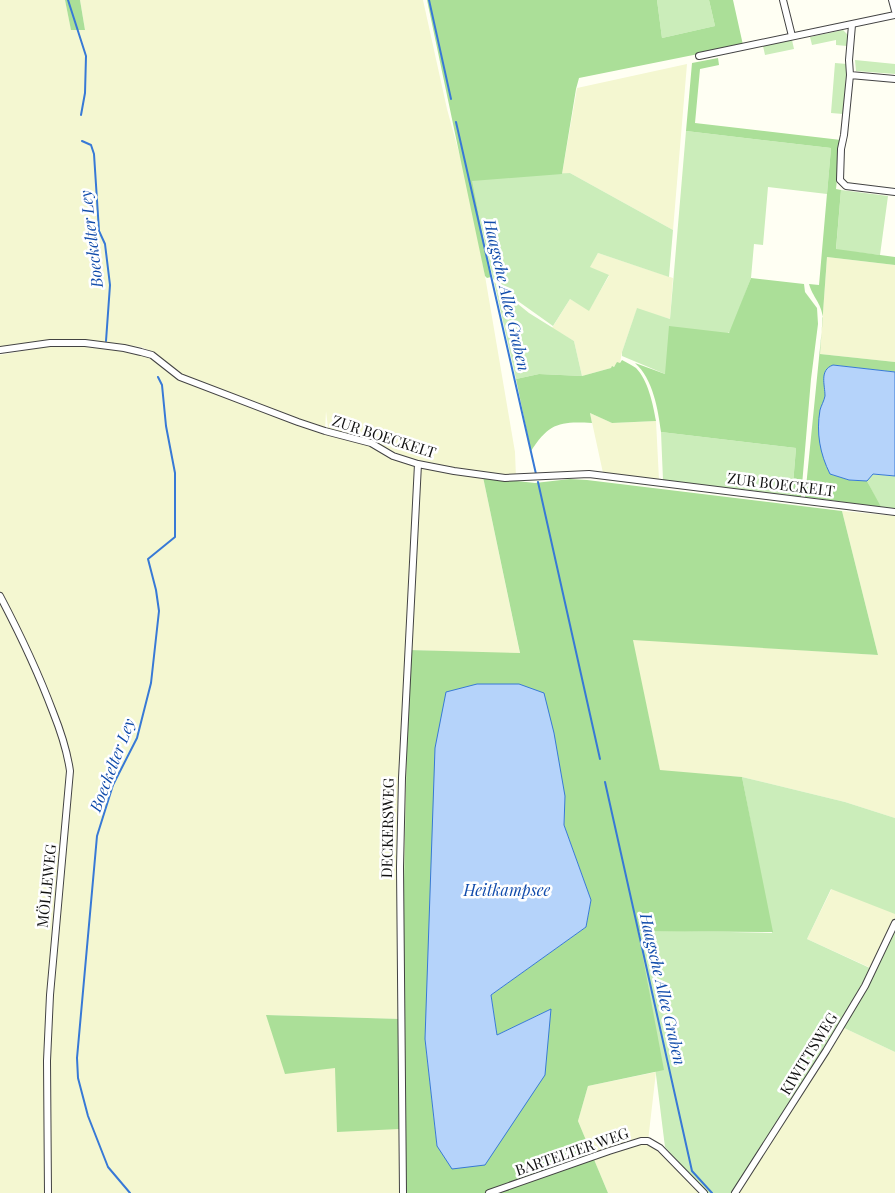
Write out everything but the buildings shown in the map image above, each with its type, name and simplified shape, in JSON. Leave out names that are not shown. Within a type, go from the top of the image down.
[{"type":"street","points":[[783,0],[792,36]]},
{"type":"street","points":[[699,56],[852,25],[895,13],[892,0]]},
{"type":"street","points":[[852,25],[849,60],[850,75],[841,149],[840,180],[846,186],[895,192]]},
{"type":"street","points":[[850,75],[895,79]]},
{"type":"street","name":"ZUR BOECKELT","points":[[0,350],[50,343],[85,343],[124,348],[152,355],[180,377],[298,422],[371,443],[394,456],[418,464],[505,478],[589,474],[895,512]]},
{"type":"street","name":"DECKERSWEG","points":[[403,1193],[400,867],[402,778],[418,464]]},
{"type":"street","name":"MÖLLEWEG","points":[[0,596],[22,638],[47,695],[68,750],[70,771],[50,995],[47,1061],[48,1193]]},
{"type":"street","name":"KIWITTSWEG","points":[[735,1193],[826,1051],[860,994],[895,923]]},
{"type":"street","name":"BARTELTER WEG","points":[[488,1193],[609,1151],[641,1141],[648,1141],[660,1148],[704,1193]]},
{"type":"green space","points":[[0,0],[65,0],[71,29],[85,30],[80,0],[423,0],[447,109],[467,182],[515,452],[516,478],[483,477],[520,654],[410,650],[401,1019],[267,1015],[335,1068],[399,1128],[402,1193],[0,1193],[0,355],[51,346],[122,351],[150,357],[178,380],[226,394],[177,372],[153,352],[141,347],[85,340],[52,339],[0,348]],"holes":[[[326,411],[328,428],[371,443],[398,456],[325,431]]]},
{"type":"green space","points":[[65,0],[80,0],[85,30],[71,30]]},
{"type":"green space","points":[[427,0],[657,0],[662,38],[715,26],[709,0],[733,0],[743,45],[579,78],[562,174],[472,181],[491,277],[487,278],[485,276]]},
{"type":"green space","points":[[657,0],[709,0],[715,26],[662,38]]},
{"type":"green space","points":[[843,30],[848,35],[847,46],[836,45],[836,40],[812,45],[810,37]]},
{"type":"green space","points":[[792,40],[794,49],[765,55],[763,46]]},
{"type":"green space","points":[[718,58],[719,65],[700,69],[695,123],[841,140],[836,189],[841,190],[836,249],[895,257],[895,265],[827,257],[823,316],[809,284],[819,285],[831,148],[686,131],[692,63]]},
{"type":"green space","points":[[855,60],[895,64],[895,74],[856,71]]},
{"type":"green space","points":[[835,63],[847,64],[843,114],[831,113]]},
{"type":"green space","points":[[687,64],[673,230],[570,173],[562,174],[577,88]]},
{"type":"green space","points":[[686,131],[831,148],[827,194],[768,187],[763,245],[754,244],[751,278],[731,331],[665,374],[622,356],[622,352],[637,308],[670,319]]},
{"type":"green space","points":[[570,173],[673,230],[669,277],[598,253],[590,267],[609,275],[589,311],[570,299],[553,326],[515,299],[501,284],[493,279],[470,177]]},
{"type":"green space","points":[[841,190],[888,196],[880,255],[836,250]]},
{"type":"green space","points":[[598,253],[673,278],[670,319],[637,309],[620,363],[611,368],[582,376],[574,341],[552,328],[570,299],[589,310],[609,276],[589,267]]},
{"type":"green space","points":[[827,257],[895,265],[895,362],[820,354]]},
{"type":"green space","points":[[751,278],[804,284],[805,292],[817,308],[818,324],[811,379],[801,497],[792,496],[796,448],[661,432],[654,395],[646,377],[635,363],[665,374],[669,326],[729,333]]},
{"type":"green space","points":[[494,282],[529,313],[574,341],[582,376],[539,374],[516,379]]},
{"type":"green space","points":[[822,332],[820,354],[895,362],[895,372],[833,365],[826,370],[825,398],[820,416],[830,474],[849,480],[867,481],[881,507],[805,497]]},
{"type":"green space","points":[[622,360],[636,368],[644,379],[652,400],[656,421],[612,423],[590,413],[592,423],[572,423],[556,426],[550,429],[537,442],[531,451],[516,379],[539,374],[582,376],[611,368],[612,366],[614,367],[617,362],[620,363]]},
{"type":"green space","points":[[590,413],[612,423],[656,421],[659,480],[603,473]]},
{"type":"green space","points":[[661,432],[796,448],[792,496],[663,480]]},
{"type":"green space","points":[[872,474],[895,476],[895,510],[816,499],[880,507],[867,481]]},
{"type":"green space","points":[[483,477],[535,483],[570,479],[587,480],[842,511],[878,655],[633,640],[660,770],[742,777],[773,932],[638,931],[664,1070],[588,1086],[578,1121],[608,1193],[402,1193],[399,1129],[337,1132],[335,1068],[285,1074],[266,1015],[401,1019],[409,650],[520,653]],"holes":[[[565,796],[564,825],[591,900],[586,927],[491,995],[497,1035],[551,1009],[437,1146],[425,1039],[431,909]]]},
{"type":"green space","points":[[842,511],[895,516],[895,818],[845,802],[742,777],[660,771],[632,639],[878,655]]},
{"type":"green space","points":[[742,777],[845,802],[895,818],[895,914],[831,889],[807,939],[872,969],[824,1051],[734,1193],[707,1193],[665,1147],[638,930],[772,933]]},
{"type":"green space","points":[[832,888],[895,913],[895,921],[873,969],[807,939]]},
{"type":"green space","points":[[895,924],[895,1052],[842,1027]]},
{"type":"green space","points":[[842,1027],[895,1052],[895,1193],[738,1193]]},
{"type":"green space","points":[[656,1072],[648,1141],[640,1143],[664,1148],[705,1193],[608,1193],[578,1121],[588,1086]]},
{"type":"water","points":[[833,365],[895,372],[895,476],[873,474],[867,481],[849,480],[830,474],[821,451],[818,427],[820,410],[825,396],[824,374]]},
{"type":"water","name":"Heitkampsee","points":[[477,684],[519,684],[544,693],[554,733],[565,796],[564,825],[591,900],[586,927],[491,995],[497,1035],[551,1009],[545,1075],[485,1165],[452,1169],[437,1146],[425,1039],[435,748],[446,692]]},
{"type":"waterway","name":"Boeckelter Ley","points":[[68,0],[86,56],[85,93],[81,115]]},
{"type":"waterway","name":"Haagsche Allee Graben","points":[[429,0],[451,99]]},
{"type":"waterway","name":"Haagsche Allee Graben","points":[[456,122],[536,474]]},
{"type":"waterway","name":"Boeckelter Ley","points":[[82,141],[91,145],[94,154],[99,231],[105,244],[110,285],[106,341]]},
{"type":"waterway","name":"Boeckelter Ley","points":[[130,1193],[108,1167],[88,1116],[78,1078],[77,1058],[97,836],[113,785],[137,738],[151,683],[159,611],[148,559],[175,537],[175,473],[166,426],[162,385],[158,377]]},
{"type":"waterway","name":"Haagsche Allee Graben","points":[[538,482],[600,759]]},
{"type":"waterway","name":"Haagsche Allee Graben","points":[[605,782],[692,1171],[712,1193]]}]
